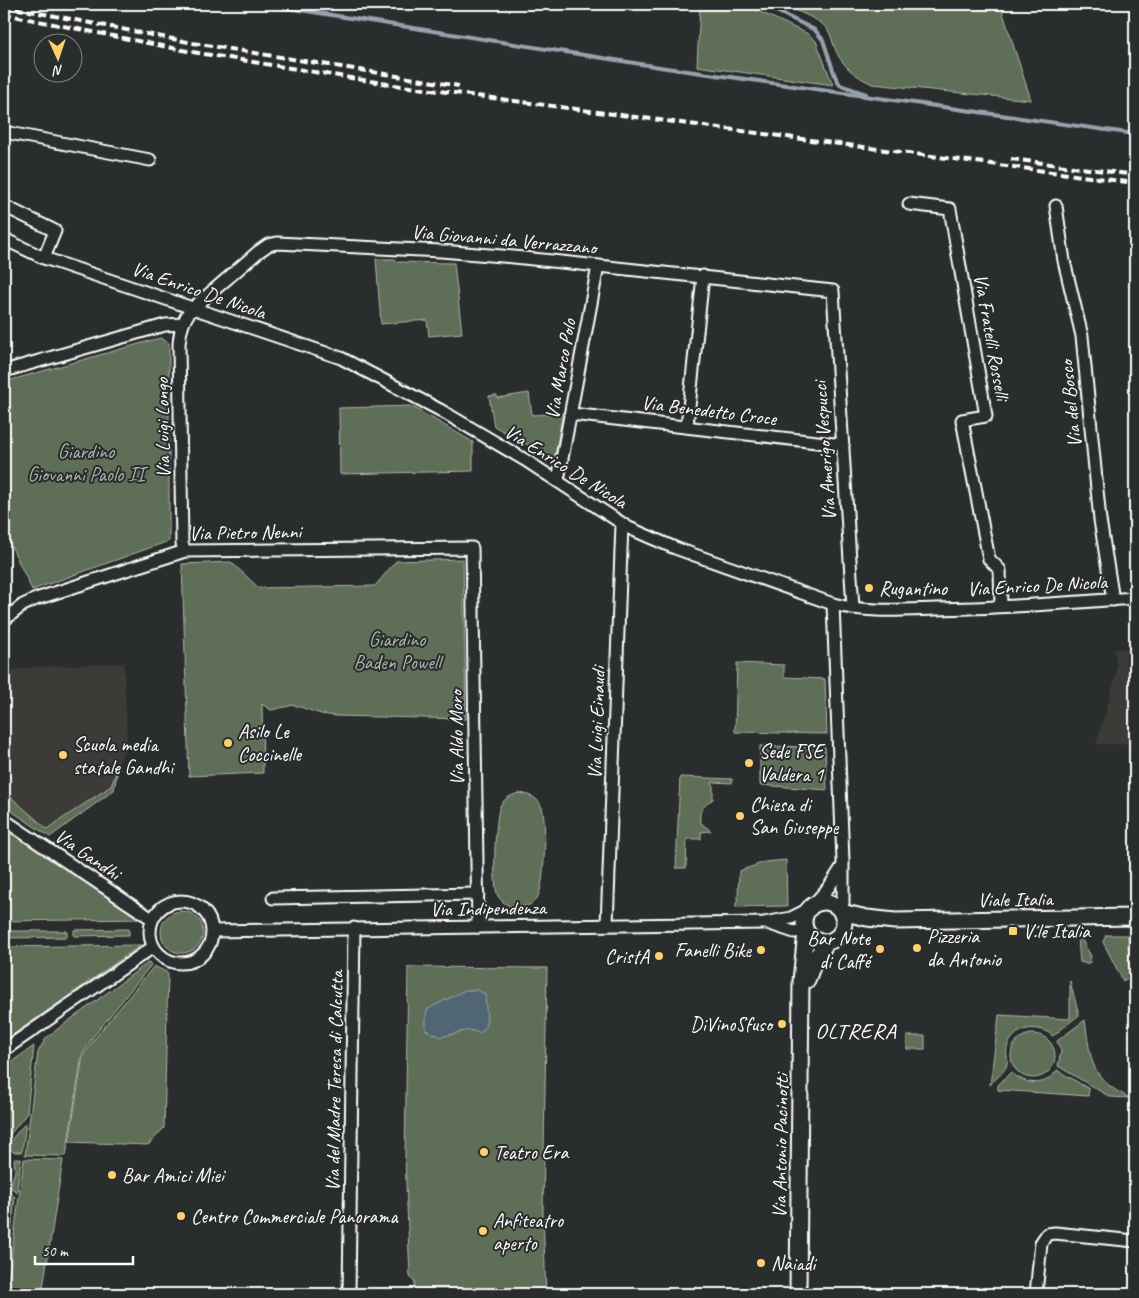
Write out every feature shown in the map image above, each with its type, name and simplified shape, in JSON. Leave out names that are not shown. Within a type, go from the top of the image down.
[{"type":"street","points":[[4,132],[150,160]]},
{"type":"street","name":"Via Fratelli Rosselli","points":[[909,204],[950,209],[986,416],[962,420],[989,560],[1000,570],[1001,606]]},
{"type":"street","points":[[4,206],[55,231],[44,258]]},
{"type":"street","name":"Via del Bosco","points":[[1056,206],[1064,261],[1082,336],[1100,520],[1113,600]]},
{"type":"street","name":"Via Enrico De Nicola","points":[[4,239],[44,258],[301,343],[359,366],[440,410],[558,480],[622,524],[676,548],[833,604],[853,608],[889,610],[1135,598]]},
{"type":"street","name":"Via Giovanni da Verrazzano","points":[[193,308],[258,252],[268,245],[278,243],[441,250],[833,291]]},
{"type":"street","name":"Via Marco Polo","points":[[558,480],[598,266]]},
{"type":"street","points":[[687,426],[702,276]]},
{"type":"street","name":"Via Amerigo Vespucci","points":[[833,291],[853,608]]},
{"type":"street","name":"Via Luigi Longo","points":[[185,551],[182,544],[179,352],[182,324],[187,313],[193,308]]},
{"type":"street","points":[[4,370],[165,325],[182,324]]},
{"type":"street","name":"Via Benedetto Croce","points":[[571,414],[843,445]]},
{"type":"street","name":"Via Luigi Einaudi","points":[[607,925],[622,524]]},
{"type":"street","name":"Via Pietro Nenni","points":[[4,620],[23,605],[36,599],[185,551],[472,548]]},
{"type":"street","name":"Via Aldo Moro","points":[[472,548],[478,927]]},
{"type":"street","points":[[833,604],[843,865],[840,911]]},
{"type":"street","name":"Via Gandhi","points":[[4,820],[152,919]]},
{"type":"street","points":[[811,907],[829,903],[840,911],[844,922],[837,937],[827,942],[815,940],[806,931],[803,920],[811,907],[830,887],[843,865]]},
{"type":"street","name":"Via Indipendenza","points":[[274,898],[478,894]]},
{"type":"street","points":[[175,901],[190,902],[206,912],[213,931],[208,949],[192,962],[181,964],[160,956],[153,947],[149,935],[152,919],[166,904],[175,901]]},
{"type":"street","name":"Via Indipendenza","points":[[213,931],[765,923],[791,918],[811,907]]},
{"type":"street","name":"Viale Italia","points":[[840,911],[867,918],[895,921],[1135,917]]},
{"type":"street","name":"Viale Italia","points":[[842,929],[895,921]]},
{"type":"street","name":"Via Indipendenza","points":[[765,923],[794,932],[806,931]]},
{"type":"street","name":"Via del Madre Teresa di Calcutta","points":[[349,1294],[354,928]]},
{"type":"street","name":"Via Antonio Pacinotti","points":[[798,1294],[802,962],[806,931]]},
{"type":"street","name":"Via Antonio Pacinotti","points":[[802,998],[811,966],[827,942]]},
{"type":"street","points":[[4,1050],[153,947]]},
{"type":"street","points":[[1036,1294],[1041,1243],[1047,1234],[1055,1232],[1135,1241]]},
{"type":"shaded area","points":[[1114,649],[1135,649],[1135,744],[1096,744],[1115,679],[1117,667]]},
{"type":"shaded area","name":"Scuola media statale Gandhi","points":[[124,663],[127,742],[111,786],[47,829],[4,791],[4,671],[37,667]]},
{"type":"green space","points":[[700,4],[743,4],[808,34],[816,41],[833,85],[697,66]]},
{"type":"green space","points":[[780,4],[1000,4],[1031,100],[872,84],[856,75],[847,67],[836,51],[825,27],[812,18]]},
{"type":"green space","points":[[376,259],[395,259],[397,262],[454,263],[462,333],[429,336],[427,320],[381,324]]},
{"type":"green space","name":"Giardino Giovanni Paolo II","points":[[160,338],[169,343],[169,541],[32,590],[4,531],[4,382]]},
{"type":"green space","points":[[529,393],[532,415],[563,413],[554,460],[494,426],[489,396],[497,395],[497,398]]},
{"type":"green space","points":[[411,406],[473,442],[473,471],[340,474],[339,408]]},
{"type":"green space","name":"Giardino Baden Powell","points":[[463,559],[466,719],[336,716],[321,714],[294,705],[271,710],[262,704],[263,773],[189,776],[182,564],[231,562],[259,588],[375,586],[396,561]]},
{"type":"green space","points":[[737,663],[784,665],[784,677],[825,679],[827,734],[735,732]]},
{"type":"green space","points":[[760,746],[825,747],[827,790],[760,785]]},
{"type":"green space","points":[[118,768],[114,790],[50,837],[4,806],[4,791],[47,829],[111,786]]},
{"type":"green space","points":[[680,777],[732,779],[732,783],[713,782],[713,799],[704,806],[700,815],[701,823],[711,831],[701,832],[701,839],[687,839],[686,868],[676,868]]},
{"type":"green space","points":[[518,793],[533,797],[541,805],[544,815],[545,840],[540,892],[531,904],[517,908],[506,904],[498,896],[495,879],[495,852],[500,806],[510,796]]},
{"type":"green space","points":[[4,827],[141,919],[4,921]]},
{"type":"green space","points":[[786,860],[787,906],[735,907],[738,898],[739,871],[765,862]]},
{"type":"green space","points":[[182,911],[197,917],[203,932],[197,947],[182,953],[167,947],[161,932],[167,917]]},
{"type":"green space","points":[[129,929],[129,935],[74,936],[74,930]]},
{"type":"green space","points":[[10,931],[67,931],[67,937],[10,938]]},
{"type":"green space","points":[[1106,935],[1128,935],[1129,977],[1123,981],[1103,942]]},
{"type":"green space","points":[[1080,937],[1091,956],[1090,962],[1087,964],[1080,962],[1078,938]]},
{"type":"green space","points":[[141,945],[4,1041],[4,947]]},
{"type":"green space","points":[[149,962],[151,965],[93,1037],[82,1055],[66,1156],[25,1155],[38,1052],[46,1038]]},
{"type":"green space","points":[[154,966],[168,973],[164,1128],[148,1145],[69,1142],[83,1056],[95,1038]]},
{"type":"green space","points":[[408,967],[547,968],[543,1212],[546,1294],[410,1294],[414,1291],[415,1281],[410,1277],[405,1158]]},
{"type":"green space","points":[[1070,981],[1079,1015],[1053,1036],[1047,1032],[1035,1029],[1028,1029],[1016,1034],[1007,1048],[1006,1067],[990,1085],[999,1015],[1070,1019]]},
{"type":"green space","points":[[1085,1020],[1091,1058],[1100,1076],[1107,1084],[1130,1098],[1110,1097],[1058,1066],[1061,1051],[1057,1041]]},
{"type":"green space","points":[[1029,1034],[1037,1034],[1049,1040],[1055,1056],[1049,1072],[1037,1078],[1029,1078],[1017,1072],[1011,1060],[1011,1052],[1017,1040]]},
{"type":"green space","points":[[907,1036],[925,1036],[925,1049],[907,1049]]},
{"type":"green space","points":[[34,1046],[27,1113],[4,1142],[4,1067]]},
{"type":"green space","points":[[1057,1070],[1089,1089],[1088,1096],[998,1090],[998,1085],[1011,1072],[1023,1080],[1035,1083],[1047,1080]]},
{"type":"green space","points":[[26,1122],[22,1152],[13,1152],[7,1145]]},
{"type":"green space","points":[[4,1152],[10,1167],[6,1182],[4,1181]]},
{"type":"green space","points":[[14,1159],[21,1159],[17,1192],[10,1187],[15,1171]]},
{"type":"green space","points":[[24,1159],[63,1160],[42,1294],[4,1294],[7,1289]]},
{"type":"green space","points":[[7,1191],[15,1197],[10,1243],[4,1238],[4,1194]]},
{"type":"water","points":[[465,990],[477,990],[485,994],[487,1021],[483,1031],[479,1033],[469,1030],[441,1037],[426,1030],[426,1013],[428,1009]]},
{"type":"waterway","points":[[262,4],[666,68],[1135,134]]},
{"type":"waterway","points":[[762,4],[815,30],[823,40],[840,85],[866,94]]},
{"type":"railway","points":[[4,6],[193,43],[459,86]]},
{"type":"railway","points":[[4,14],[192,52],[394,85],[1135,183]]},
{"type":"railway","points":[[1011,159],[1135,175]]},
{"type":"place","name":"Rugantino","points":[[869,588]]},
{"type":"place","name":"Asilo Le Coccinelle","points":[[228,743]]},
{"type":"place","name":"Scuola media statale Gandhi","points":[[63,755]]},
{"type":"place","name":"Sede FSE Valdera 1","points":[[749,763]]},
{"type":"place","name":"Chiesa di San Giuseppe","points":[[740,816]]},
{"type":"place","name":"V.le Italia","points":[[1013,931]]},
{"type":"place","name":"Pizzeria da Antonio","points":[[917,948]]},
{"type":"place","name":"Bar Note di Caffé","points":[[880,949]]},
{"type":"place","name":"Fanelli Bike","points":[[761,950]]},
{"type":"place","name":"CristA","points":[[659,956]]},
{"type":"place","name":"DiVinoSfuso","points":[[782,1024]]},
{"type":"place","name":"Teatro Era","points":[[484,1152]]},
{"type":"place","name":"Bar Amici Miei","points":[[112,1175]]},
{"type":"place","name":"Centro Commerciale Panorama","points":[[181,1216]]},
{"type":"place","name":"Anfiteatro aperto","points":[[483,1231]]},
{"type":"place","name":"Naiadi","points":[[761,1263]]},
{"type":"district","name":"OLTRERA","points":[[856,1030]]}]
